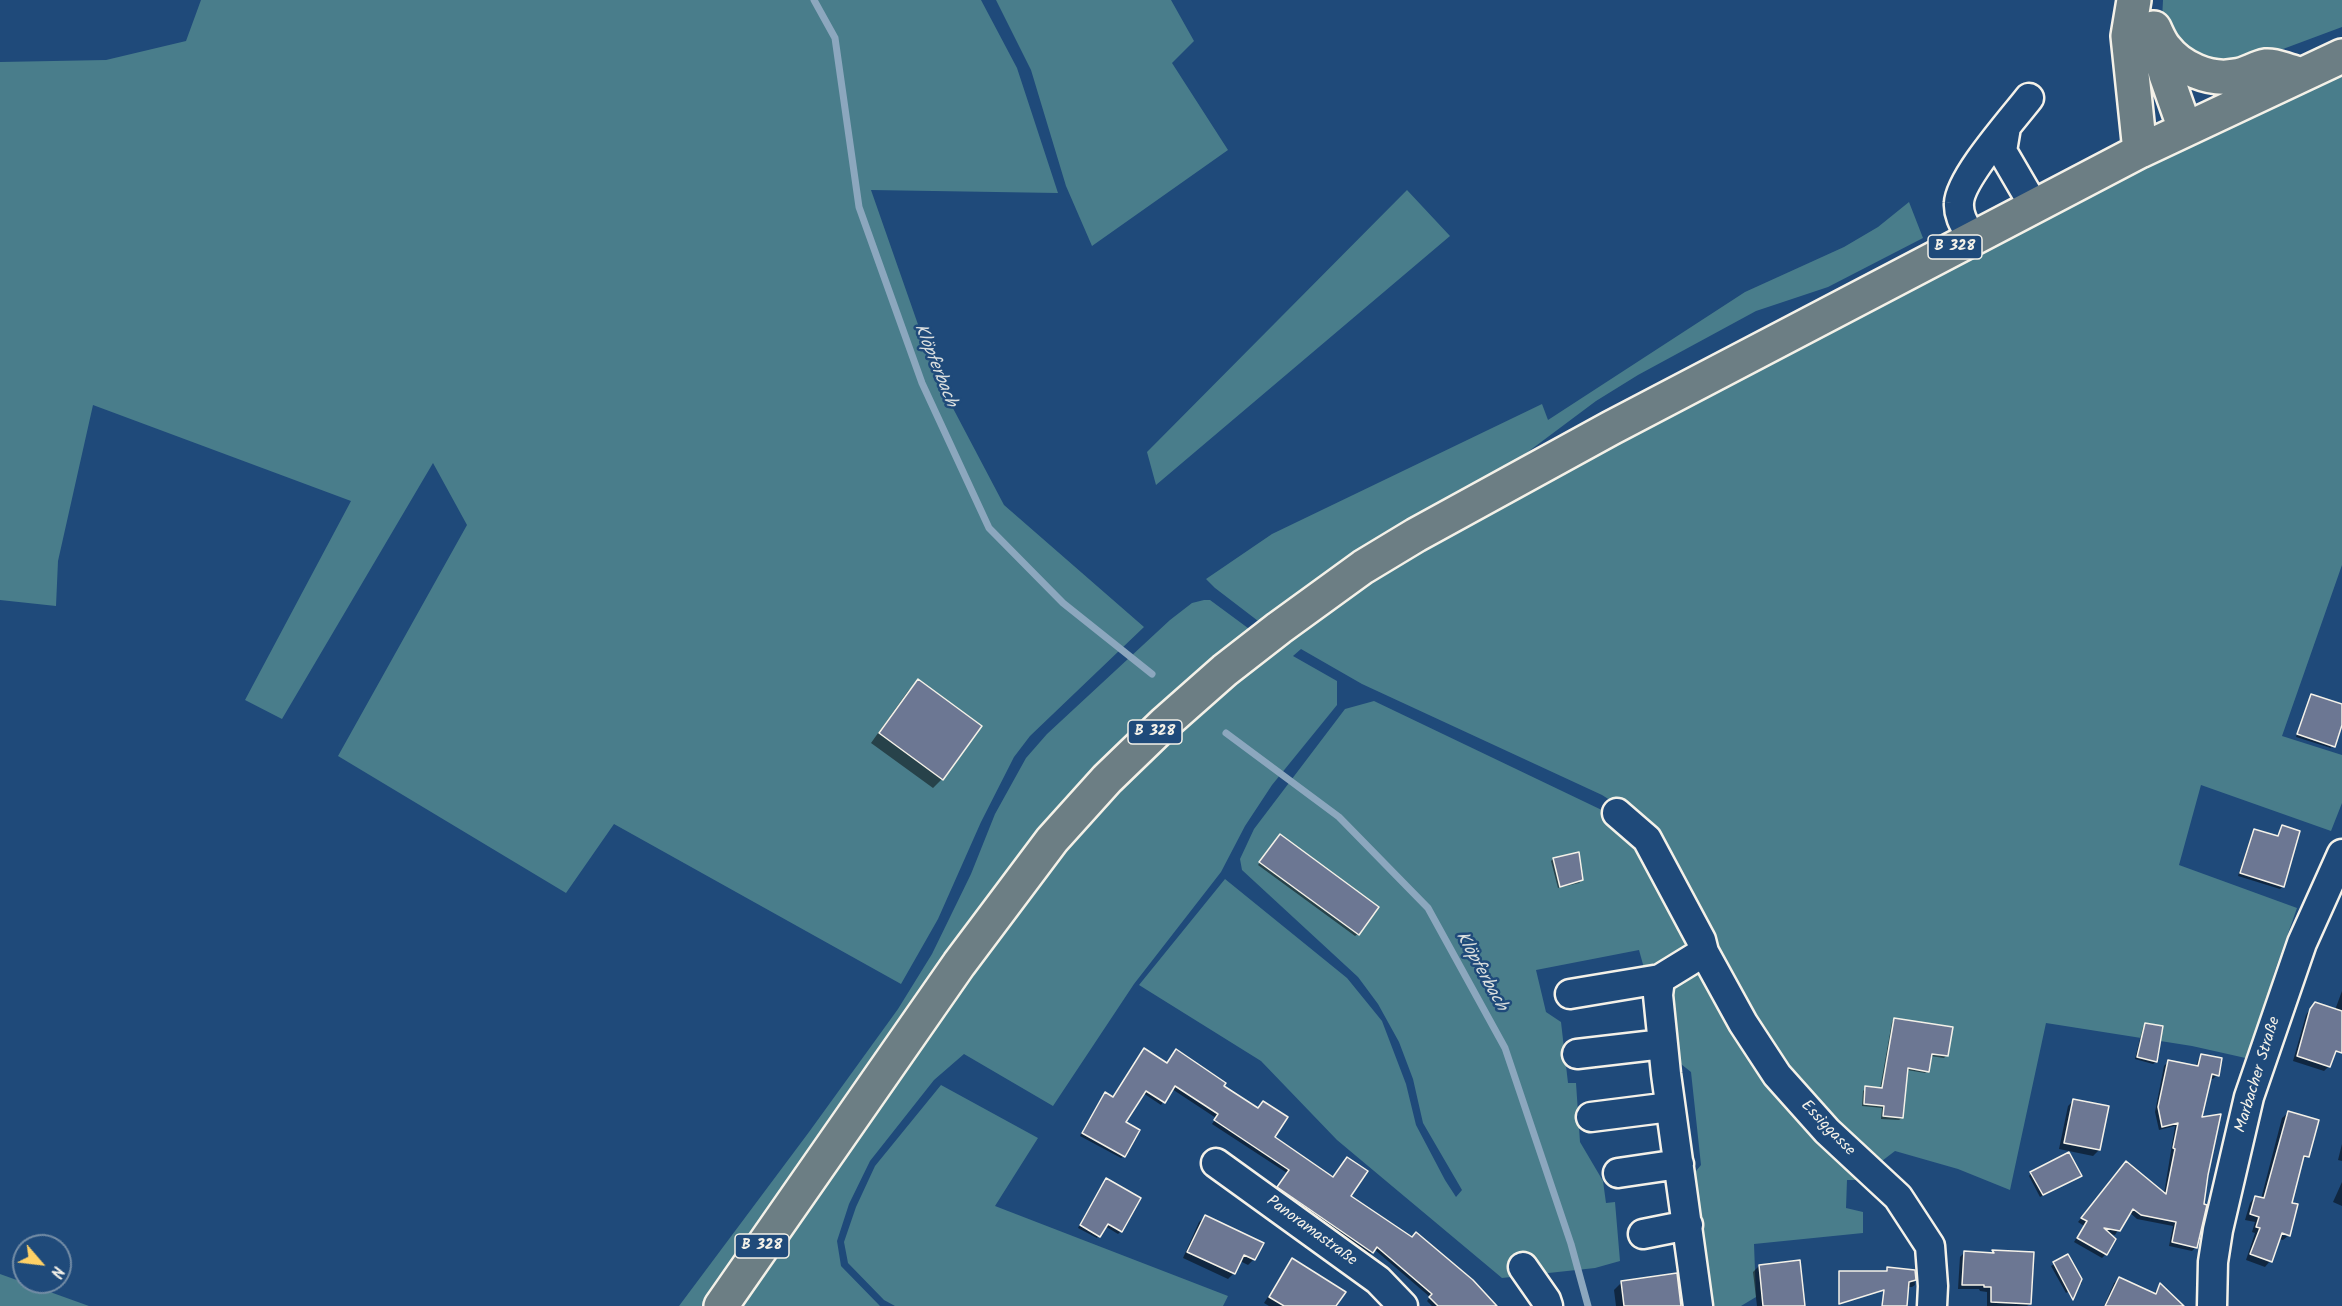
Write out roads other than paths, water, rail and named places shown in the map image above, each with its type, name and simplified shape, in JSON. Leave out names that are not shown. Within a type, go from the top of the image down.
[{"type":"main road","points":[[2134,0],[2128,36],[2140,151]]},
{"type":"main road","points":[[2154,14],[2164,47],[2175,59],[2205,75],[2234,76],[2265,66],[2304,72]]},
{"type":"main road","points":[[2154,14],[2166,75],[2185,129]]},
{"type":"main road","name":"B 328","points":[[721,1306],[946,982],[1004,901],[1045,849],[1107,779],[1225,670],[1325,595],[1416,535],[1611,428],[2140,151],[2342,56]]},
{"type":"street","points":[[1972,238],[1960,215],[1959,202],[1962,191],[1982,160],[2029,98]]},
{"type":"street","points":[[2006,127],[2002,150],[2034,206]]},
{"type":"street","name":"Essiggasse","points":[[1617,813],[1647,840],[1743,1023],[1777,1076],[1827,1131],[1898,1197],[1930,1246],[1932,1306]]},
{"type":"street","name":"Marbacher Straße","points":[[2212,1306],[2213,1262],[2218,1230],[2249,1097],[2302,944],[2342,854]]},
{"type":"street","points":[[1570,994],[1660,978],[1704,952]]},
{"type":"street","points":[[1660,978],[1658,995],[1670,1107],[1698,1306]]},
{"type":"street","points":[[1577,1054],[1663,1044]]},
{"type":"street","points":[[1591,1117],[1670,1107]]},
{"type":"street","name":"Panoramastraße","points":[[1215,1163],[1378,1280],[1402,1306]]},
{"type":"street","points":[[1618,1173],[1679,1164]]},
{"type":"street","points":[[1643,1234],[1688,1225]]},
{"type":"street","points":[[1523,1267],[1548,1306]]},
{"type":"waterway","name":"Klöpferbach","points":[[814,0],[835,38],[859,207],[922,383],[989,528],[1063,603],[1152,674]]},
{"type":"waterway","name":"Klöpferbach","points":[[1226,733],[1339,817],[1428,908],[1505,1048],[1571,1244],[1588,1306]]}]
